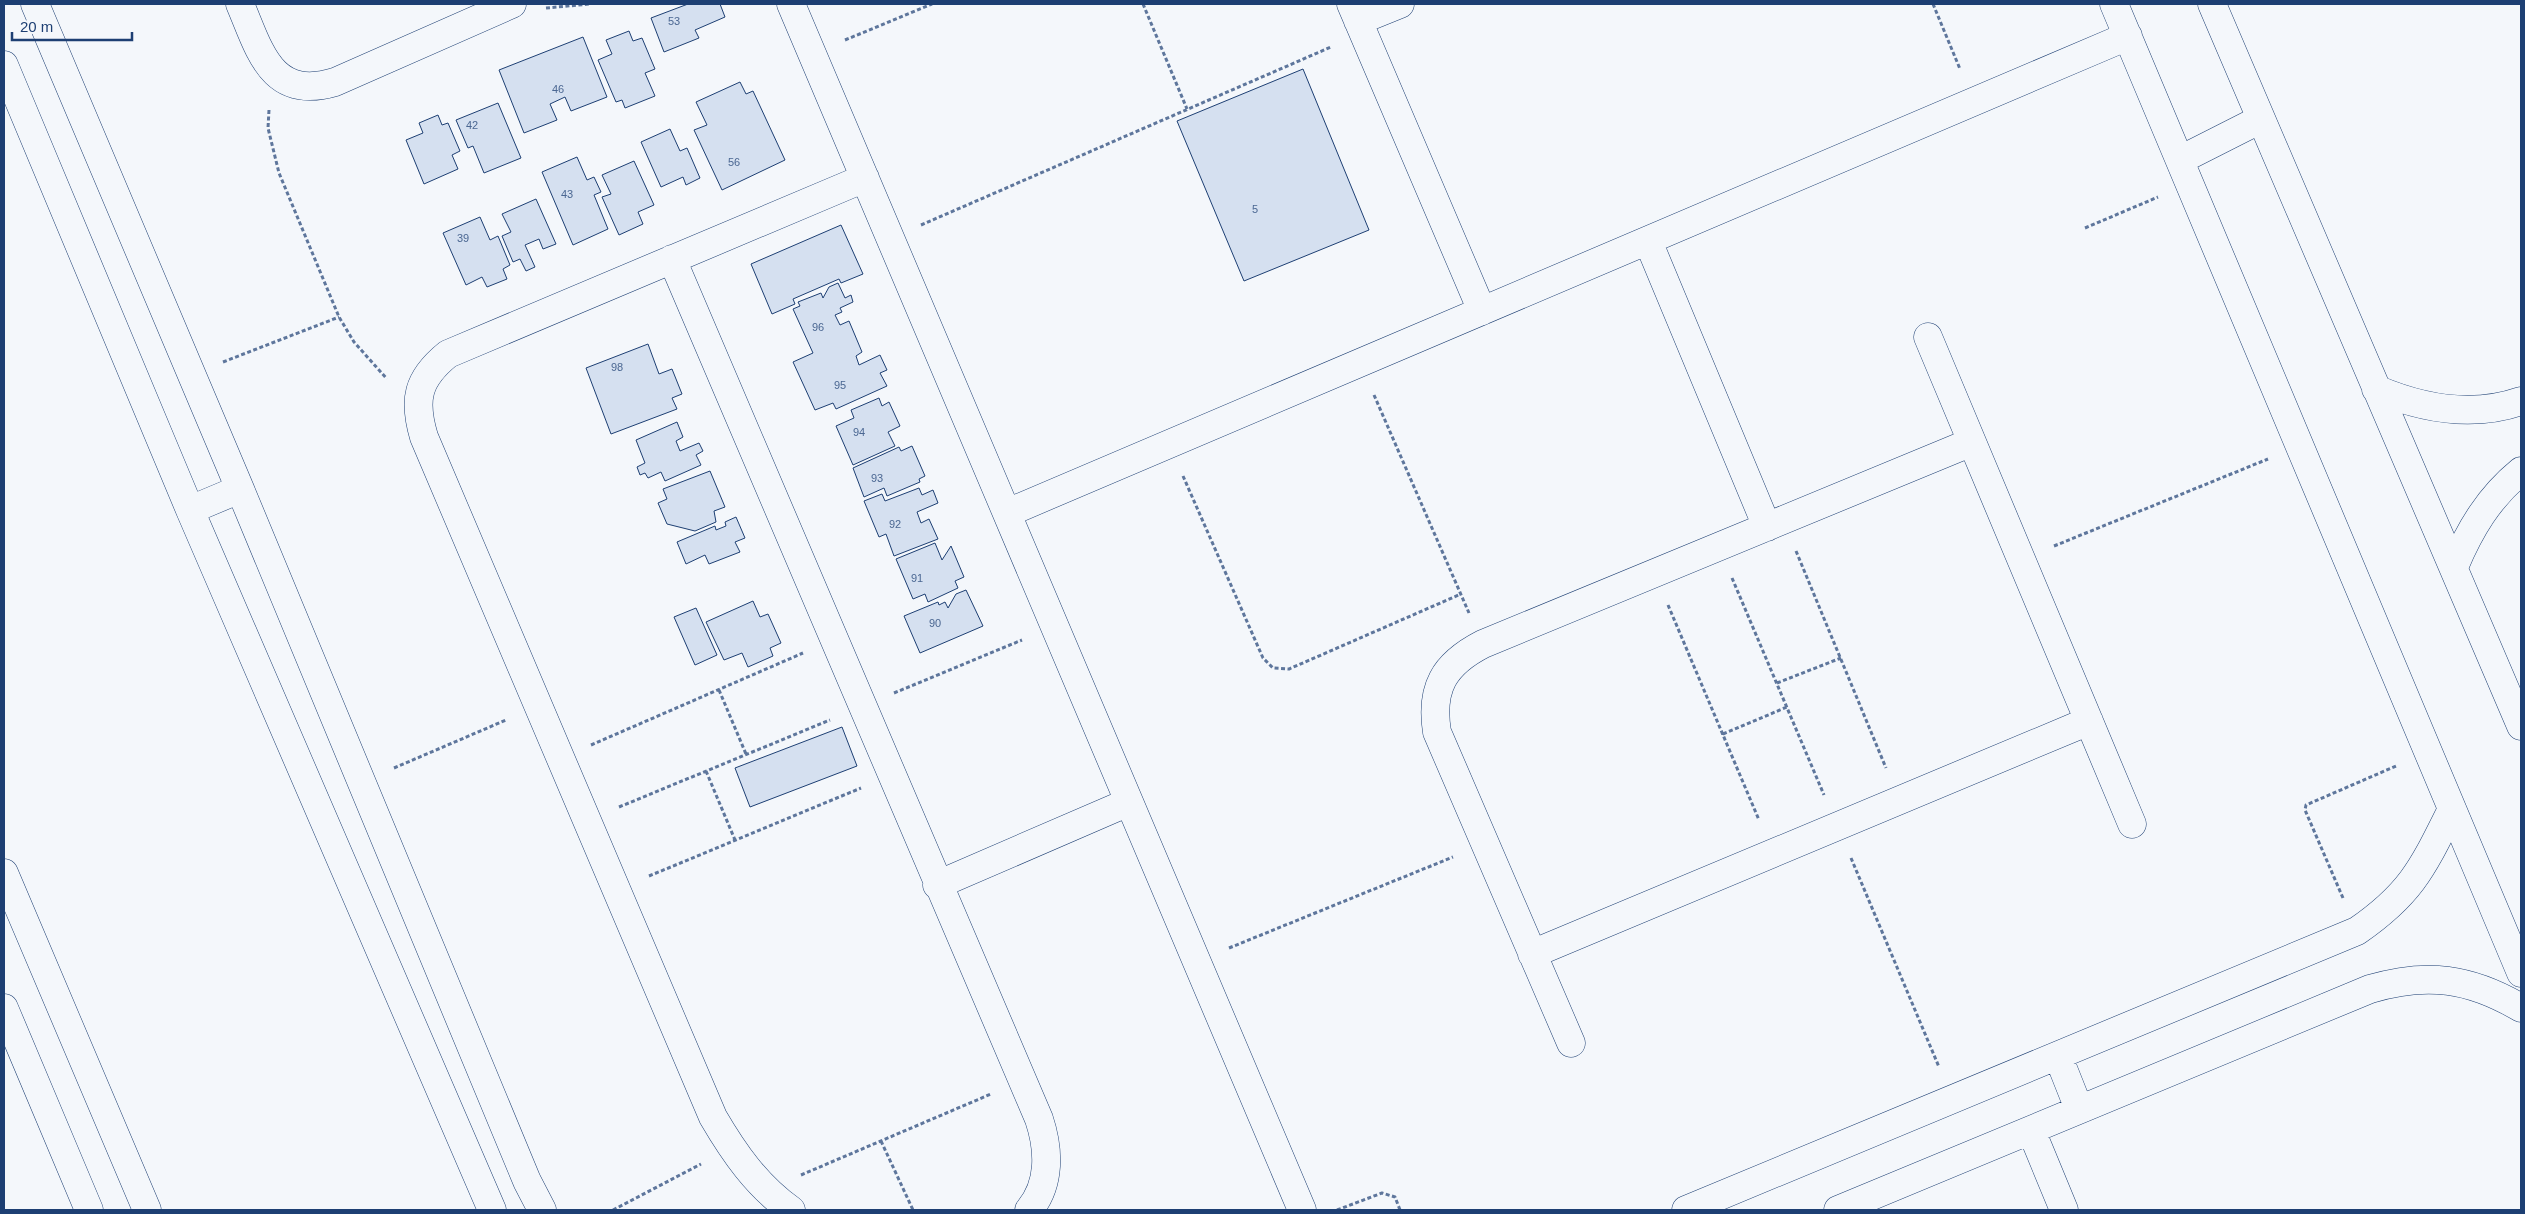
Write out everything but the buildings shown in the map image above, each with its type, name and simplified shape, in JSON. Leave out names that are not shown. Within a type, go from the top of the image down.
[{"type":"street","points":[[35,4],[240,489],[527,1181],[542,1210]]},
{"type":"street","points":[[240,4],[263,59],[274,72],[287,82],[319,87],[335,82],[511,4]]},
{"type":"street","points":[[791,4],[1302,1210]]},
{"type":"street","points":[[1400,4],[1358,19],[1482,311]]},
{"type":"street","points":[[2114,4],[2521,973]]},
{"type":"street","points":[[2212,4],[2521,726]]},
{"type":"street","points":[[1006,513],[2128,36]]},
{"type":"street","points":[[4,65],[190,510],[492,1210]]},
{"type":"street","points":[[2185,172],[2261,118]]},
{"type":"street","points":[[791,1210],[766,1189],[731,1148],[713,1117],[424,437],[418,418],[418,403],[426,375],[448,354],[865,178]]},
{"type":"street","points":[[1648,241],[1775,524]]},
{"type":"street","points":[[672,259],[891,776],[1023,1081],[1046,1140],[1047,1162],[1043,1184],[1029,1210]]},
{"type":"street","points":[[1928,337],[2132,824]]},
{"type":"street","points":[[2376,389],[2408,402],[2442,409],[2476,410],[2521,401]]},
{"type":"street","points":[[1571,1043],[1437,732],[1434,714],[1436,696],[1442,678],[1466,652],[1483,644],[1972,442]]},
{"type":"street","points":[[2454,566],[2467,536],[2486,507],[2508,482],[2521,471]]},
{"type":"street","points":[[190,510],[240,489]]},
{"type":"street","points":[[1532,954],[2089,721]]},
{"type":"street","points":[[938,884],[1129,802]]},
{"type":"street","points":[[1686,1210],[2357,931],[2382,914],[2404,893],[2422,868],[2452,809]]},
{"type":"street","points":[[4,874],[147,1210]]},
{"type":"street","points":[[1838,1210],[1865,1205],[2079,1109],[2370,989],[2393,982],[2442,979],[2470,984],[2497,994],[2521,1008]]},
{"type":"street","points":[[4,1008],[89,1210]]},
{"type":"street","points":[[2058,1056],[2079,1109]]},
{"type":"street","points":[[2031,1130],[2064,1210]]},
{"type":"path","points":[[511,4],[562,8],[590,4]]},
{"type":"path","points":[[812,54],[932,4]]},
{"type":"path","points":[[1143,4],[1187,109]]},
{"type":"path","points":[[1933,4],[1973,102]]},
{"type":"path","points":[[890,238],[1187,109],[1358,19]]},
{"type":"path","points":[[274,72],[269,100],[268,128],[272,151],[279,173],[339,317],[354,342],[373,365],[394,386],[418,403]]},
{"type":"path","points":[[2085,228],[2185,172]]},
{"type":"path","points":[[191,375],[339,317]]},
{"type":"path","points":[[1360,363],[1483,644]]},
{"type":"path","points":[[1169,444],[1263,658],[1273,668],[1289,669],[1461,594]]},
{"type":"path","points":[[2021,560],[2300,446]]},
{"type":"path","points":[[1775,524],[1841,658],[1899,800]]},
{"type":"path","points":[[1654,573],[1773,853]]},
{"type":"path","points":[[587,820],[1055,626]]},
{"type":"path","points":[[561,758],[834,640]]},
{"type":"path","points":[[1777,683],[1841,658]]},
{"type":"path","points":[[719,690],[746,754]]},
{"type":"path","points":[[362,782],[539,706]]},
{"type":"path","points":[[1723,734],[1787,707]]},
{"type":"path","points":[[2357,931],[2305,810],[2306,805],[2428,752]]},
{"type":"path","points":[[706,771],[735,840]]},
{"type":"path","points":[[616,889],[891,776]]},
{"type":"path","points":[[1196,961],[1485,844]]},
{"type":"path","points":[[766,1189],[1023,1081]]},
{"type":"path","points":[[881,1141],[913,1210]]},
{"type":"path","points":[[613,1210],[731,1148]]},
{"type":"path","points":[[1337,1210],[1382,1193],[1395,1197],[1400,1210]]}]
